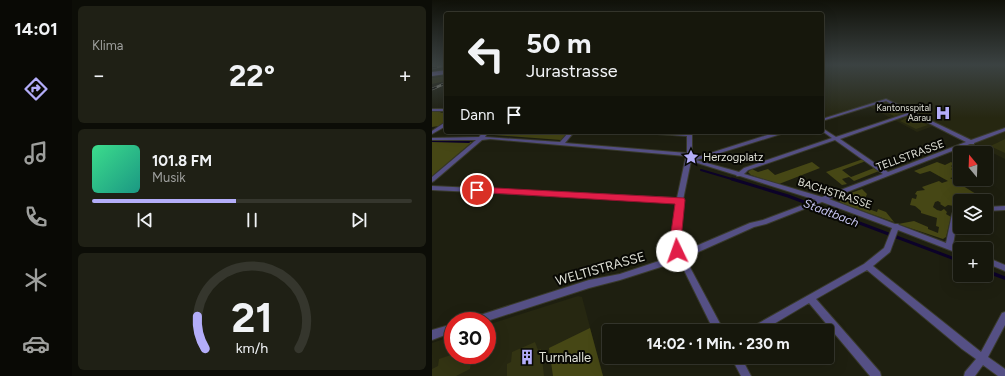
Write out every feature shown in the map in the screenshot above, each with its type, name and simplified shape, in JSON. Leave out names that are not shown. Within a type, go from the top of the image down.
[{"type":"street","points":[[824,119],[886,100],[972,143]]},
{"type":"street","points":[[432,110],[444,110]]},
{"type":"street","points":[[739,175],[746,169],[910,113]]},
{"type":"street","points":[[432,133],[444,125]]},
{"type":"street","name":"TELLSTRASSE","points":[[818,201],[972,143],[1005,129]]},
{"type":"street","points":[[824,130],[887,174]]},
{"type":"street","points":[[432,180],[484,134]]},
{"type":"street","points":[[562,143],[570,134]]},
{"type":"street","points":[[690,134],[689,157],[680,200],[675,240],[679,255],[715,324]]},
{"type":"street","points":[[432,139],[480,138],[562,143],[675,153],[701,160],[776,134]]},
{"type":"street","name":"BACHSTRASSE","points":[[701,160],[739,175],[818,201],[894,231],[953,247]]},
{"type":"street","points":[[432,188],[680,200]]},
{"type":"street","name":"WELTISTRASSE","points":[[496,314],[589,284],[620,277],[672,260],[679,255],[752,225],[764,222],[818,201]]},
{"type":"street","points":[[993,209],[1005,208]]},
{"type":"street","points":[[949,246],[953,225]]},
{"type":"street","points":[[765,324],[867,266],[887,250],[894,231]]},
{"type":"street","points":[[993,263],[1005,268]]},
{"type":"street","points":[[867,266],[911,303],[982,359],[1005,375]]},
{"type":"street","points":[[810,298],[876,376]]},
{"type":"street","points":[[969,376],[982,359],[1005,316]]},
{"type":"street","points":[[432,335],[444,331]]},
{"type":"street","points":[[740,364],[746,376]]},
{"type":"shaded area","name":"Kantonsspital Aarau","points":[[824,83],[1005,83],[1005,159],[993,153],[993,146],[979,146],[936,125],[917,132],[868,106],[824,119]]},
{"type":"shaded area","points":[[432,111],[443,111],[440,113],[444,112],[444,122],[439,126],[432,127]]},
{"type":"shaded area","points":[[492,134],[567,134],[561,140]]},
{"type":"shaded area","points":[[432,142],[472,142],[432,176]]},
{"type":"shaded area","points":[[863,159],[866,161],[842,170],[851,177],[874,168],[879,171],[854,181],[849,177],[842,179],[847,184],[842,185],[826,172]]},
{"type":"shaded area","points":[[812,162],[820,168],[779,184],[751,175],[748,172],[752,169],[758,172],[768,169],[775,175]]},
{"type":"shaded area","points":[[937,162],[945,165],[951,162],[953,163],[951,166],[953,168],[951,169],[953,171],[953,177],[950,178],[953,180],[953,186],[963,186],[976,194],[953,194],[953,206],[948,205],[945,207],[938,201],[935,202],[933,207],[941,211],[944,209],[947,212],[946,214],[951,217],[946,237],[943,239],[898,224],[914,221],[938,233],[939,227],[936,226],[937,218],[921,213],[921,211],[915,206],[910,205],[912,198],[916,199],[917,195],[915,194],[917,191],[925,190],[922,187],[939,181],[942,183],[948,181],[930,171],[920,174],[914,171]]},
{"type":"shaded area","points":[[862,189],[867,194],[864,201],[862,200],[860,206],[877,212],[878,209],[886,212],[894,222],[843,204],[839,201],[840,197]]},
{"type":"shaded area","points":[[578,296],[582,297],[603,376],[432,376],[432,343],[444,339],[444,364],[496,364],[496,322]]},
{"type":"shaded area","points":[[590,328],[603,376],[553,376],[549,348]]},
{"type":"building","points":[[888,105],[904,113],[894,116],[878,108]]},
{"type":"building","points":[[910,116],[928,125],[916,129],[900,121]]},
{"type":"building","points":[[1005,139],[1005,153],[993,147],[993,146],[990,146]]},
{"type":"building","name":"Turnhalle","points":[[535,342],[538,350],[541,349],[544,376],[507,376],[507,364],[511,362],[512,352]]},
{"type":"building","points":[[444,357],[444,364],[471,364],[470,369],[456,376],[432,376],[432,369],[438,366],[439,359]]},
{"type":"waterway","name":"Stadtbach","points":[[432,141],[469,142]]},
{"type":"waterway","name":"Stadtbach","points":[[701,170],[735,180]]},
{"type":"waterway","name":"Stadtbach","points":[[732,179],[788,196],[953,258]]},
{"type":"waterway","name":"Stadtbach","points":[[993,274],[1005,278]]},
{"type":"railway","points":[[432,89],[444,84]]},
{"type":"place","name":"Kantonsspital Aarau","points":[[943,113]]},
{"type":"place","name":"Herzogplatz","points":[[691,157]]},
{"type":"place","name":"Turnhalle","points":[[527,357]]},
{"type":"route","points":[[477,190],[680,200],[675,240],[677,251]]}]
